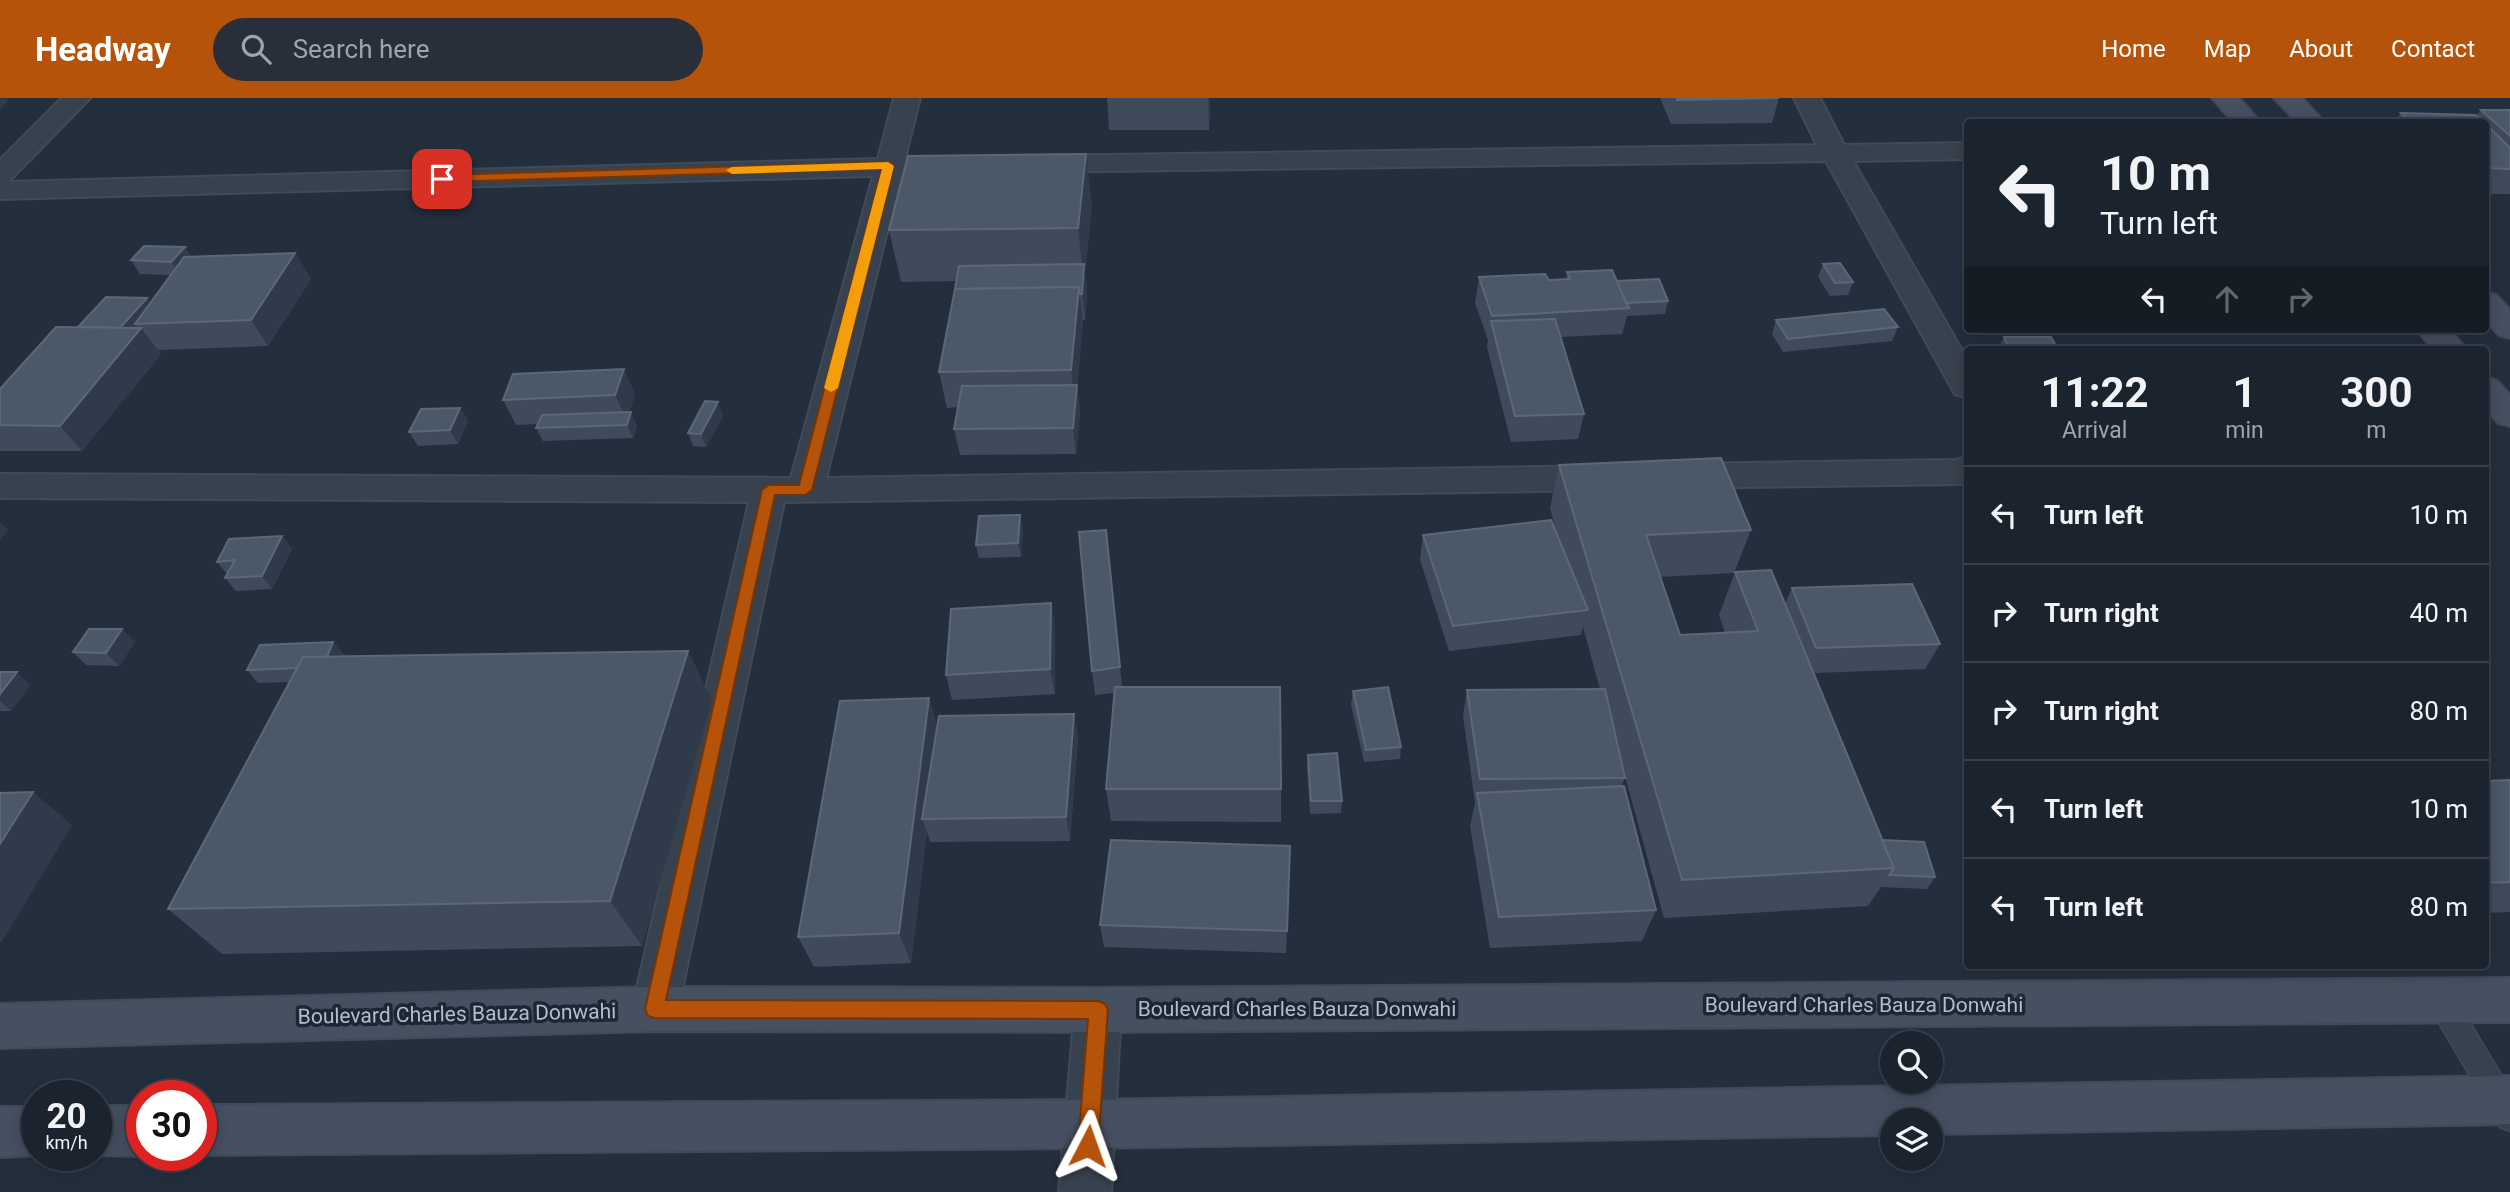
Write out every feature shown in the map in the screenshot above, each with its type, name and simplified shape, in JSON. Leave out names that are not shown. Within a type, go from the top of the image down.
[{"type":"main road","points":[[2225,98],[2244,119]]},
{"type":"main road","points":[[2287,98],[2308,119]]},
{"type":"main road","points":[[2489,306],[2510,328]]},
{"type":"main road","points":[[2436,333],[2447,346]]},
{"type":"main road","points":[[2489,392],[2510,415]]},
{"type":"main road","name":"Boulevard Charles Bauza Donwahi","points":[[0,1026],[655,1009],[1098,1010],[2510,1000]]},
{"type":"main road","points":[[217,1130],[1090,1124],[2506,1106]]},
{"type":"main road","points":[[0,1132],[21,1132]]},
{"type":"street","points":[[0,176],[77,98]]},
{"type":"street","points":[[655,1009],[787,490],[907,98]]},
{"type":"street","points":[[1807,98],[1835,153],[1964,382]]},
{"type":"street","points":[[1014,164],[1964,151]]},
{"type":"street","points":[[0,191],[986,164]]},
{"type":"street","points":[[0,486],[787,490],[1964,471]]},
{"type":"street","points":[[1085,1192],[1098,1010]]},
{"type":"lane","points":[[2442,1002],[2506,1106]]},
{"type":"building","points":[[1677,98],[1779,98],[1677,100]]},
{"type":"building","points":[[2481,110],[2510,110],[2510,136]]},
{"type":"building","points":[[2401,113],[2476,115],[2481,119],[2407,119]]},
{"type":"building","points":[[2489,127],[2510,148],[2510,169],[2489,168]]},
{"type":"building","points":[[1086,154],[1078,228],[889,230],[908,156]]},
{"type":"building","points":[[144,246],[185,247],[171,262],[131,260]]},
{"type":"building","points":[[295,253],[251,320],[135,324],[184,257]]},
{"type":"building","points":[[1840,263],[1853,282],[1835,283],[1823,264]]},
{"type":"building","points":[[1084,264],[1082,294],[1079,287],[955,289],[959,266]]},
{"type":"building","points":[[1612,270],[1629,308],[1492,316],[1479,277],[1545,274],[1549,280],[1570,279],[1567,272]]},
{"type":"building","points":[[1659,279],[1668,301],[1626,303],[1617,281]]},
{"type":"building","points":[[1079,287],[1071,370],[939,372],[955,289]]},
{"type":"building","points":[[106,297],[147,298],[120,328],[78,327]]},
{"type":"building","points":[[1884,309],[1898,327],[1788,339],[1776,320]]},
{"type":"building","points":[[1555,319],[1584,414],[1515,416],[1491,321]]},
{"type":"building","points":[[56,327],[141,328],[60,426],[0,425],[0,389]]},
{"type":"building","points":[[2004,337],[2051,337],[2056,346],[2008,346]]},
{"type":"building","points":[[624,369],[615,395],[503,400],[513,374]]},
{"type":"building","points":[[1077,385],[1073,428],[954,429],[962,386]]},
{"type":"building","points":[[705,401],[718,402],[701,434],[688,433]]},
{"type":"building","points":[[460,408],[450,430],[409,432],[421,409]]},
{"type":"building","points":[[631,412],[627,425],[536,428],[542,415]]},
{"type":"building","points":[[1721,458],[1751,530],[1646,535],[1680,635],[1758,631],[1735,572],[1771,570],[1894,868],[1682,880],[1559,465]]},
{"type":"building","points":[[1020,515],[1018,543],[976,545],[979,516]]},
{"type":"building","points":[[1551,520],[1588,610],[1453,626],[1423,535]]},
{"type":"building","points":[[1106,530],[1120,667],[1092,671],[1079,532]]},
{"type":"building","points":[[282,536],[262,576],[225,578],[235,560],[217,562],[229,539]]},
{"type":"building","points":[[1912,584],[1940,644],[1816,648],[1792,588]]},
{"type":"building","points":[[1051,603],[1050,669],[946,675],[951,609]]},
{"type":"building","points":[[89,629],[122,629],[106,653],[73,652]]},
{"type":"building","points":[[333,642],[327,657],[303,657],[297,668],[247,670],[260,645]]},
{"type":"building","points":[[688,651],[610,901],[168,909],[303,657]]},
{"type":"building","points":[[0,672],[17,672],[0,694]]},
{"type":"building","points":[[1115,687],[1280,687],[1281,789],[1106,789]]},
{"type":"building","points":[[1388,687],[1401,747],[1366,750],[1353,691]]},
{"type":"building","points":[[1605,689],[1625,778],[1480,779],[1467,690]]},
{"type":"building","points":[[929,698],[899,933],[798,937],[840,701]]},
{"type":"building","points":[[1074,714],[1066,817],[922,819],[939,716]]},
{"type":"building","points":[[1337,753],[1342,801],[1311,801],[1308,755]]},
{"type":"building","points":[[2510,780],[2510,882],[2489,883],[2489,781]]},
{"type":"building","points":[[1624,786],[1656,910],[1499,917],[1477,793]]},
{"type":"building","points":[[33,792],[0,844],[0,793]]},
{"type":"building","points":[[1111,840],[1290,846],[1287,931],[1100,925]]},
{"type":"building","points":[[1882,840],[1924,842],[1935,877],[1889,875],[1894,868]]},
{"type":"slow traffic","points":[[732,170],[888,166],[831,388]]},
{"type":"route","points":[[442,179],[888,166],[805,490],[769,490],[655,1009],[1098,1010],[1088,1146]]}]
